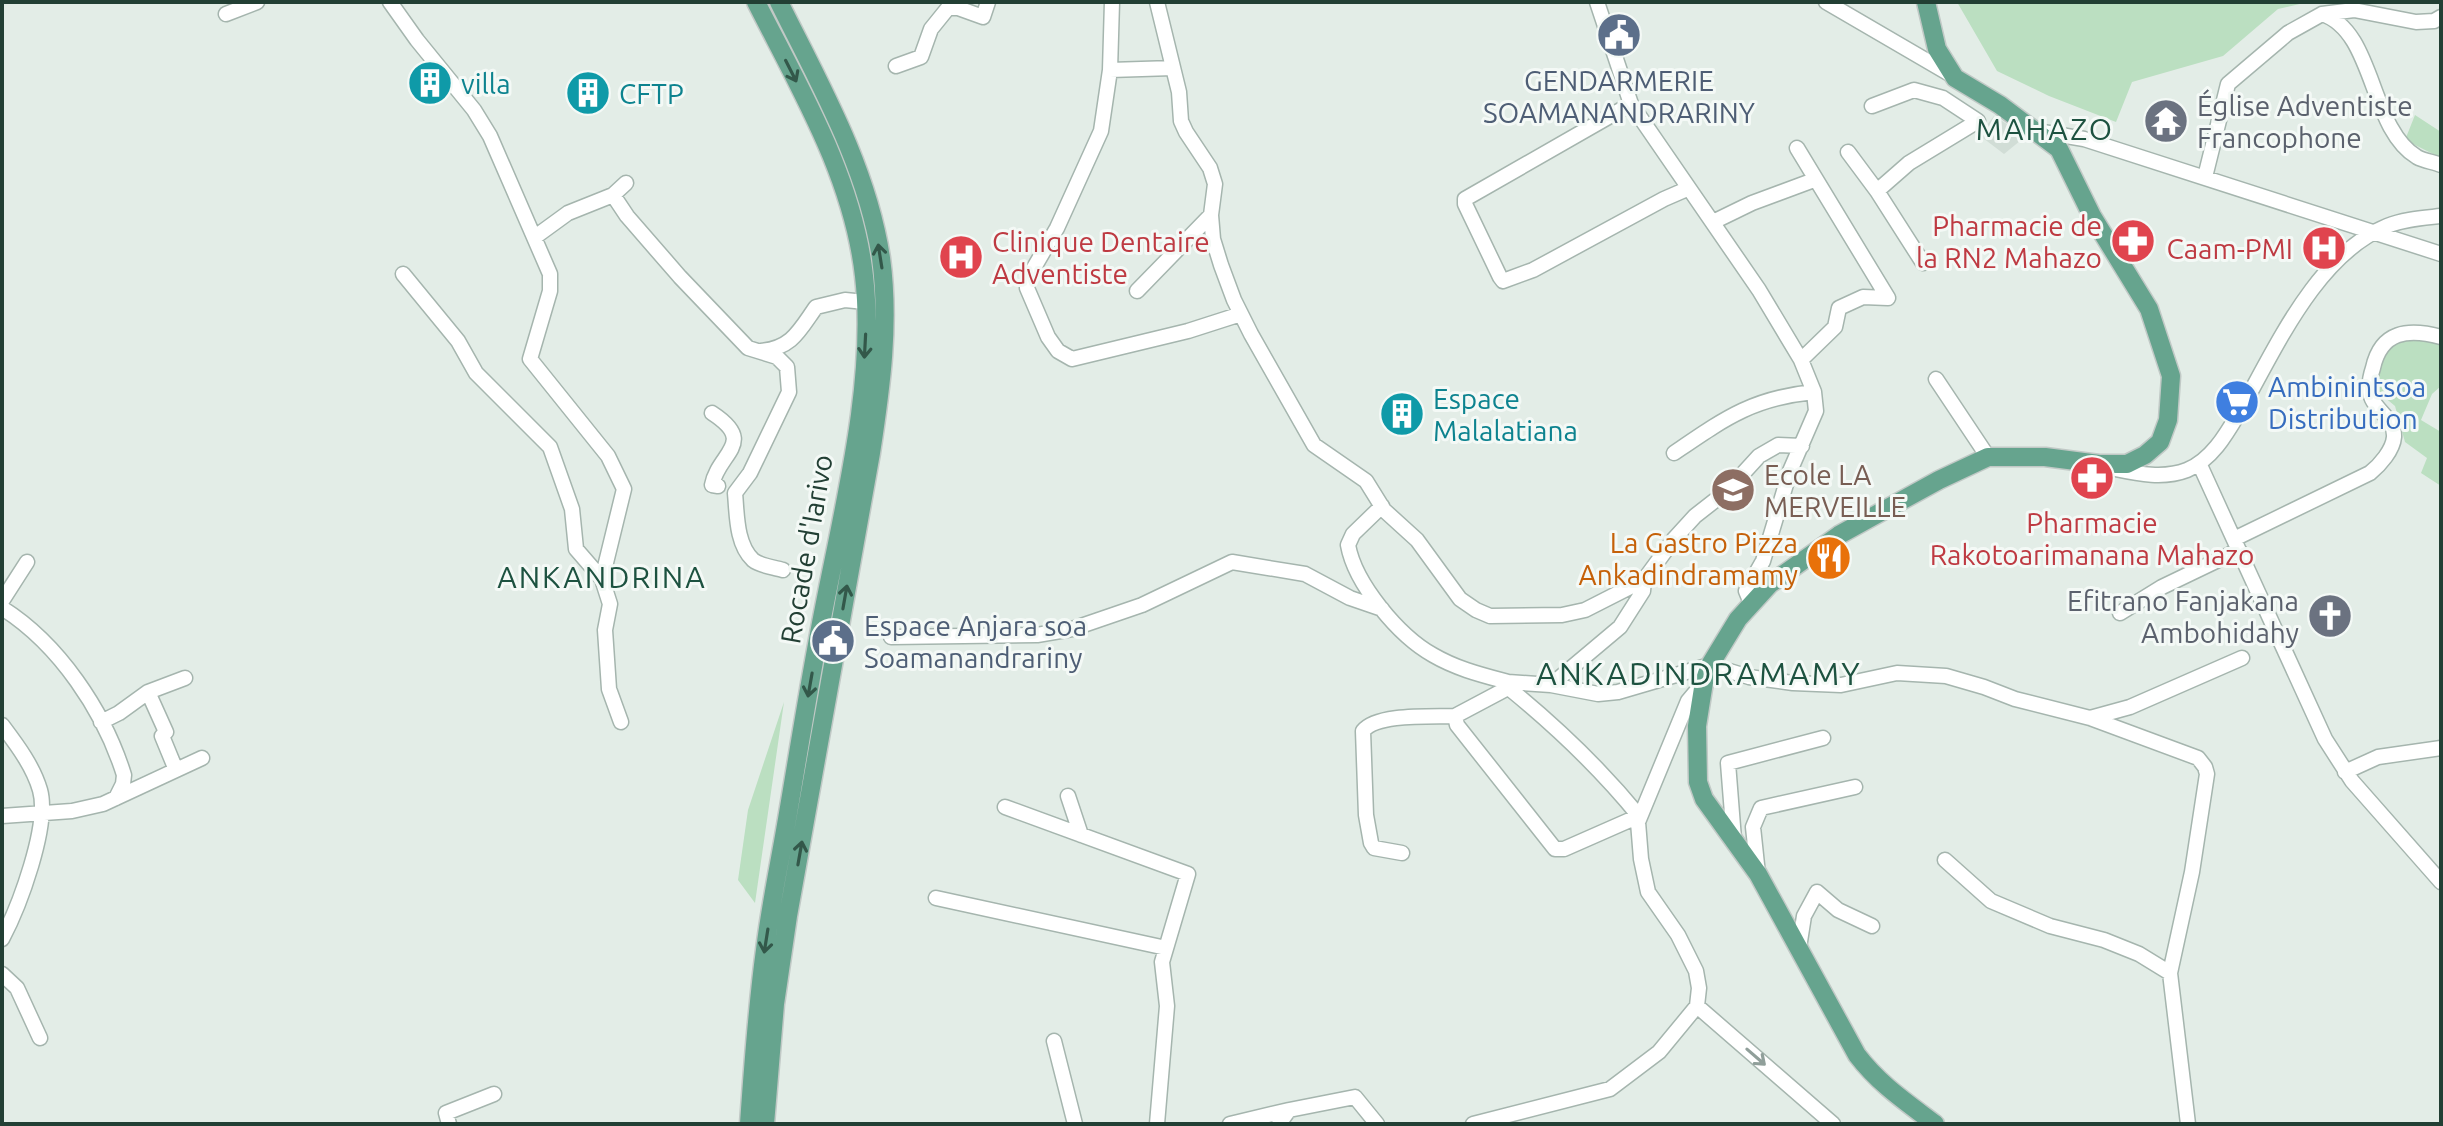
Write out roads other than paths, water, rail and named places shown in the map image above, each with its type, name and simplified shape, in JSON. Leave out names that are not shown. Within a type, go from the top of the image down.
[{"type":"main road","name":"Rocade d'Iarivo","points":[[749,1124],[765,948],[862,393],[865,302],[856,233],[842,182],[816,119],[756,2]]},
{"type":"main road","name":"Rocade d'Iarivo","points":[[765,1124],[775,1004],[871,453],[883,370],[885,326],[881,257],[864,190],[838,122],[779,2]]},
{"type":"main road","points":[[1926,2],[1937,49],[1955,78],[2000,105],[2059,149],[2092,216],[2149,309],[2171,376],[2168,420],[2160,442],[2145,455],[2127,464],[2045,457],[1988,457],[1939,480],[1839,535],[1797,563],[1751,603],[1718,649],[1707,674],[1697,726],[1698,782],[1704,799],[1758,874],[1857,1055],[1872,1075],[1894,1095],[1935,1124]]},
{"type":"street","points":[[226,14],[257,2]]},
{"type":"street","points":[[390,2],[474,110],[490,136],[550,274],[550,291],[530,359],[608,456],[624,489],[602,579]]},
{"type":"street","points":[[896,66],[921,57],[931,29],[948,8],[958,8],[983,17],[988,2]]},
{"type":"street","points":[[1112,2],[1105,116],[1096,145],[1057,228],[1028,278],[1027,288],[1048,337],[1058,351],[1072,359],[1188,331],[1241,314]]},
{"type":"street","points":[[1157,2],[1186,132],[1202,154],[1215,184],[1211,215],[1217,252],[1241,314],[1314,445],[1366,481],[1382,506],[1417,540],[1460,599],[1490,616],[1562,615],[1585,610],[1644,580],[1695,516],[1727,491],[1759,456],[1778,445],[1802,446]]},
{"type":"street","points":[[1597,2],[1631,104],[1759,290],[1801,360],[1814,392],[1816,411],[1787,481],[1763,561],[1746,591],[1751,603]]},
{"type":"street","points":[[1826,2],[1955,78]]},
{"type":"street","points":[[2205,177],[2228,84],[2288,33],[2322,14],[2354,10],[2416,22],[2434,21],[2441,17]]},
{"type":"street","points":[[2322,14],[2337,19],[2356,47],[2399,141],[2418,157],[2441,165]]},
{"type":"street","points":[[1110,70],[1173,68]]},
{"type":"street","points":[[1872,106],[1914,90],[1943,98],[1978,121]]},
{"type":"street","points":[[1631,104],[1465,199],[1500,277],[1503,281],[1511,280],[1533,270],[1687,189]]},
{"type":"street","points":[[1877,191],[1909,163],[2000,105]]},
{"type":"street","points":[[2037,131],[2084,139],[2441,254]]},
{"type":"street","points":[[1797,148],[1888,298],[1863,297],[1839,308],[1835,327],[1801,360]]},
{"type":"street","points":[[1848,152],[1923,263]]},
{"type":"street","points":[[1713,222],[1752,203],[1814,180]]},
{"type":"street","points":[[535,237],[568,213],[613,195],[626,183]]},
{"type":"street","points":[[613,195],[627,216],[680,277],[748,348],[777,357],[787,367],[789,392],[750,473],[735,493],[740,538],[749,555],[760,564],[783,570]]},
{"type":"street","points":[[1137,291],[1211,215]]},
{"type":"street","points":[[2099,464],[2116,470],[2162,476],[2187,470],[2199,463],[2232,425],[2310,292],[2335,263],[2374,232],[2399,222],[2441,216]]},
{"type":"street","points":[[403,274],[458,341],[476,373],[550,447],[572,509],[576,549],[602,579],[610,604],[605,630],[609,689],[621,722]]},
{"type":"street","points":[[757,351],[778,349],[794,338],[816,307],[845,300],[865,302]]},
{"type":"street","points":[[2120,613],[2237,544],[2370,473],[2382,463],[2394,438],[2390,422],[2372,398],[2370,379],[2377,351],[2386,340],[2404,333],[2421,332],[2441,337]]},
{"type":"street","points":[[1936,379],[1988,457]]},
{"type":"street","points":[[1674,453],[1749,406],[1779,396],[1814,392]]},
{"type":"street","points":[[712,413],[726,422],[733,436],[732,451],[713,478],[712,485],[718,486]]},
{"type":"street","points":[[2199,463],[2315,720],[2345,772],[2441,882]]},
{"type":"street","points":[[1382,506],[1353,534],[1348,545],[1354,566],[1382,610],[1415,642],[1431,654],[1466,671],[1508,682],[1551,685],[1598,694],[1707,674],[1841,685],[1897,673],[1946,676],[2015,699],[2090,718],[2198,758],[2207,774],[2192,872],[2170,973],[2188,1124]]},
{"type":"street","points":[[2,601],[27,562]]},
{"type":"street","points":[[891,637],[1037,635],[1072,629],[1142,605],[1232,562],[1305,574],[1350,598],[1382,610]]},
{"type":"street","points":[[1551,685],[1620,627],[1643,591],[1644,580]]},
{"type":"street","points":[[2,608],[32,630],[53,653],[72,675],[101,722],[124,775],[116,798]]},
{"type":"street","points":[[2090,718],[2130,707],[2242,658]]},
{"type":"street","points":[[1473,1124],[1610,1089],[1659,1052],[1697,1006],[1699,988],[1696,971],[1678,935],[1648,892],[1641,859],[1639,816],[1688,701],[1707,674]]},
{"type":"street","points":[[101,722],[148,692],[185,678]]},
{"type":"street","points":[[1402,853],[1374,848],[1371,843],[1366,815],[1363,731],[1368,725],[1385,719],[1455,716],[1504,690],[1508,682]]},
{"type":"street","points":[[1508,682],[1510,689],[1565,734],[1639,816]]},
{"type":"street","points":[[148,692],[166,732],[162,736],[176,770]]},
{"type":"street","points":[[1455,716],[1457,725],[1555,849],[1564,849],[1639,816]]},
{"type":"street","points":[[2,725],[20,749],[40,787],[43,813],[20,899],[2,939]]},
{"type":"street","points":[[1734,839],[1728,763],[1823,738]]},
{"type":"street","points":[[2345,772],[2378,757],[2441,748]]},
{"type":"street","points":[[2,816],[87,808],[202,758]]},
{"type":"street","points":[[1758,874],[1753,827],[1761,808],[1855,787]]},
{"type":"street","points":[[1068,796],[1081,835]]},
{"type":"street","points":[[1005,807],[1188,874],[1162,962],[1167,1006],[1157,1124]]},
{"type":"street","points":[[1945,860],[1991,901],[2050,926],[2104,940],[2139,954],[2170,973]]},
{"type":"street","points":[[1799,948],[1804,916],[1817,892],[1838,910],[1872,926]]},
{"type":"street","points":[[936,898],[1166,948]]},
{"type":"street","points":[[2,974],[17,988],[40,1038]]},
{"type":"street","points":[[1697,1006],[1833,1124]]},
{"type":"street","points":[[1054,1041],[1075,1124]]},
{"type":"street","points":[[449,1124],[446,1113],[494,1094]]},
{"type":"street","points":[[1230,1124],[1355,1097],[1377,1124]]},
{"type":"street","points":[[1279,1124],[1289,1110]]},
{"type":"place","name":"GENDARMERIE SOAMANANDRARINY","points":[[1619,35]]},
{"type":"place","name":"villa","points":[[430,83]]},
{"type":"place","name":"CFTP","points":[[588,93]]},
{"type":"place","name":"Église Adventiste Francophone","points":[[2166,121]]},
{"type":"place","name":"Pharmacie de la RN2 Mahazo","points":[[2133,241]]},
{"type":"place","name":"Caam-PMI","points":[[2324,248]]},
{"type":"place","name":"Clinique Dentaire Adventiste","points":[[961,257]]},
{"type":"place","name":"Ambinintsoa Distribution","points":[[2237,402]]},
{"type":"place","name":"Espace Malalatiana","points":[[1402,414]]},
{"type":"place","name":"Pharmacie Rakotoarimanana Mahazo","points":[[2092,478]]},
{"type":"place","name":"Ecole LA MERVEILLE","points":[[1733,490]]},
{"type":"place","name":"La Gastro Pizza Ankadindramamy","points":[[1829,558]]},
{"type":"place","name":"Efitrano Fanjakana Ambohidahy","points":[[2330,616]]},
{"type":"place","name":"Espace Anjara soa Soamanandrariny","points":[[833,641]]},
{"type":"district","name":"MAHAZO","points":[[2045,129]]},
{"type":"district","name":"ANKANDRINA","points":[[602,577]]},
{"type":"district","name":"ANKADINDRAMAMY","points":[[1699,673]]}]
